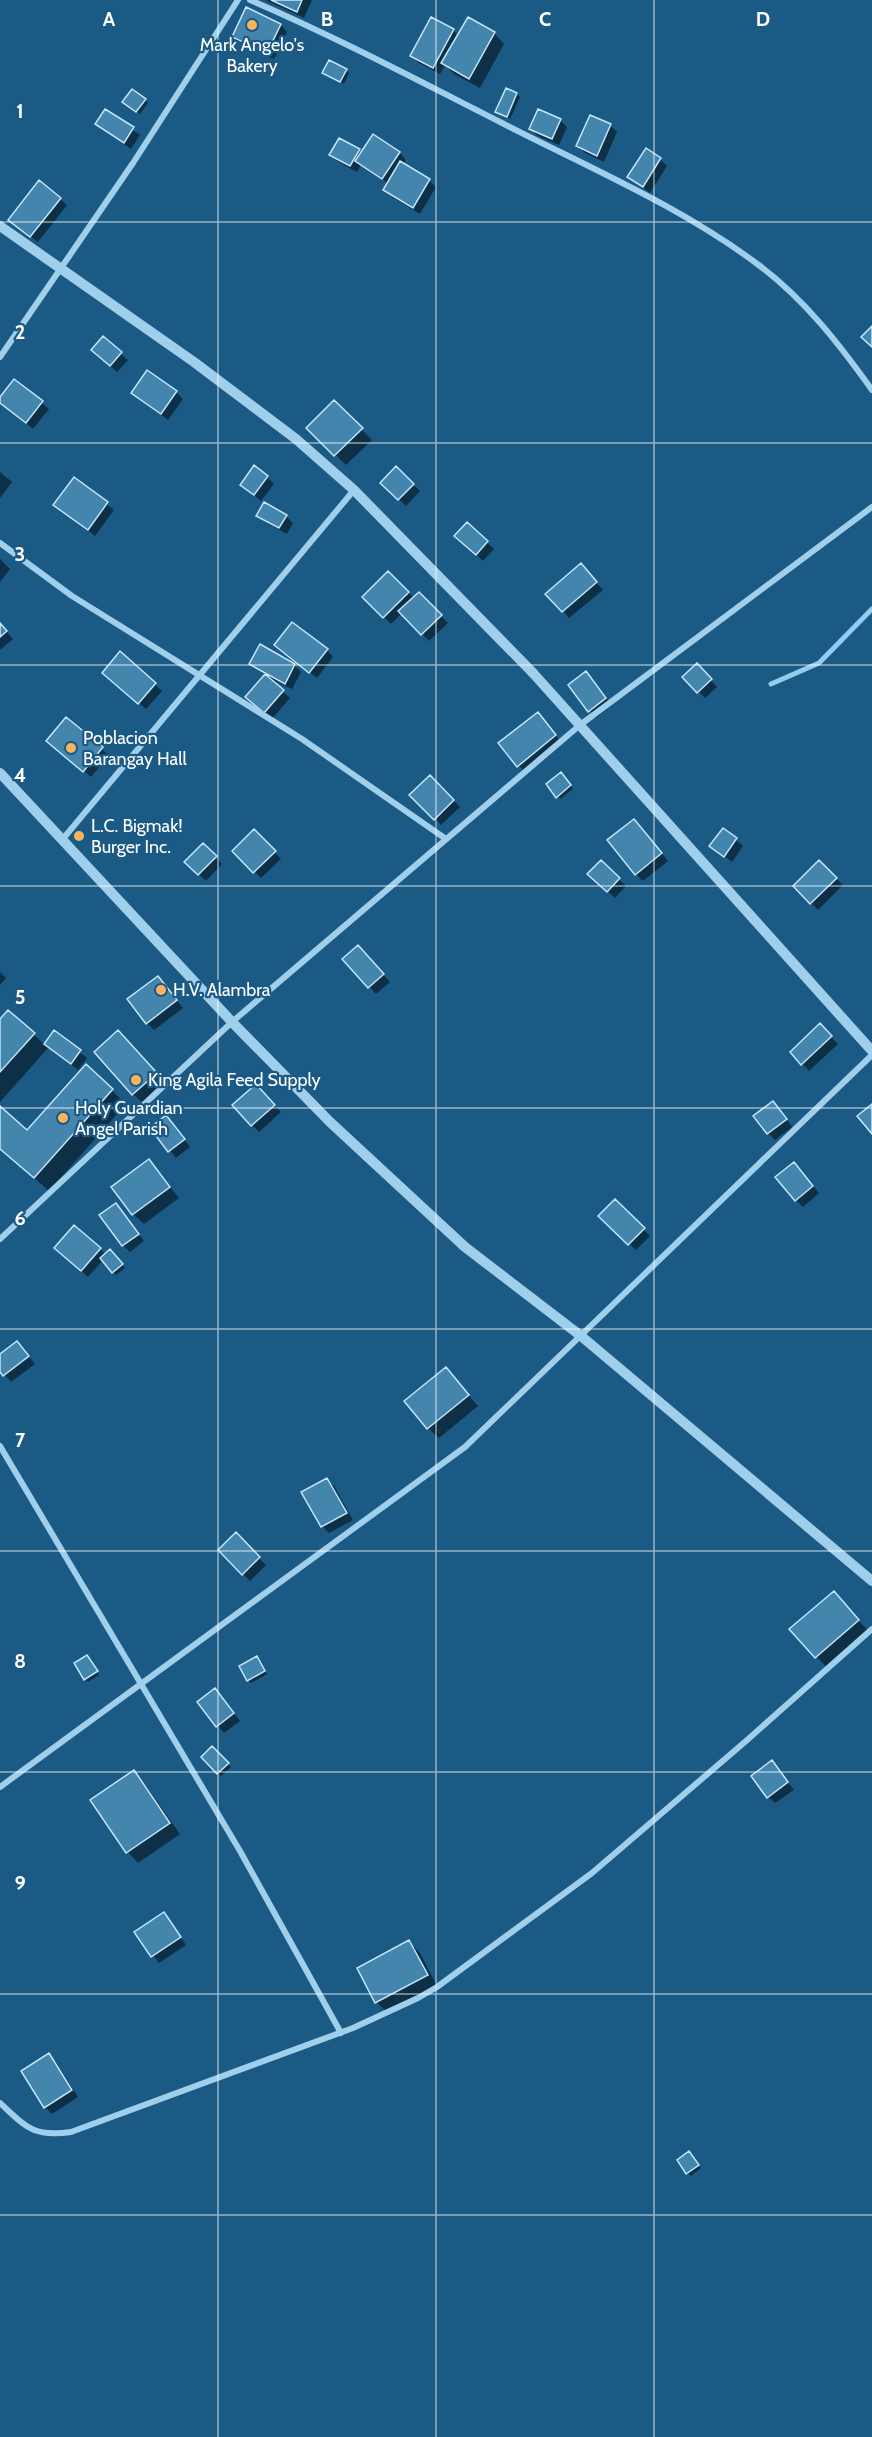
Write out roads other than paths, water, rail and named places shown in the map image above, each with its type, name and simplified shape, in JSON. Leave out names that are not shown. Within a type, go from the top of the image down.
[{"type":"street","points":[[0,357],[151,136],[238,0]]},
{"type":"street","points":[[250,0],[323,32],[566,153],[645,194],[708,231],[761,267],[809,310],[845,352],[872,390]]},
{"type":"street","points":[[0,226],[194,362],[287,432],[354,490],[533,673],[872,1053],[465,1448],[0,1787]]},
{"type":"street","points":[[61,840],[354,490]]},
{"type":"street","points":[[0,1239],[232,1022],[580,725],[872,507]]},
{"type":"street","points":[[0,543],[72,596],[302,739],[446,839]]},
{"type":"street","points":[[0,773],[232,1022],[330,1122],[465,1247],[581,1336],[872,1581]]},
{"type":"street","points":[[0,1446],[240,1851],[341,2033]]},
{"type":"street","points":[[0,2103],[21,2123],[38,2133],[70,2132],[341,2033],[418,1998],[592,1873],[872,1629]]},
{"type":"waterway","points":[[771,684],[819,663],[872,609]]},
{"type":"place","name":"Mark Angelo's Bakery","points":[[252,25]]},
{"type":"place","name":"Poblacion Barangay Hall","points":[[71,748]]},
{"type":"place","name":"L.C. Bigmak! Burger Inc.","points":[[79,836]]},
{"type":"place","name":"H.V. Alambra","points":[[161,990]]},
{"type":"place","name":"King Agila Feed Supply","points":[[136,1080]]},
{"type":"place","name":"Holy Guardian Angel Parish","points":[[63,1118]]}]
